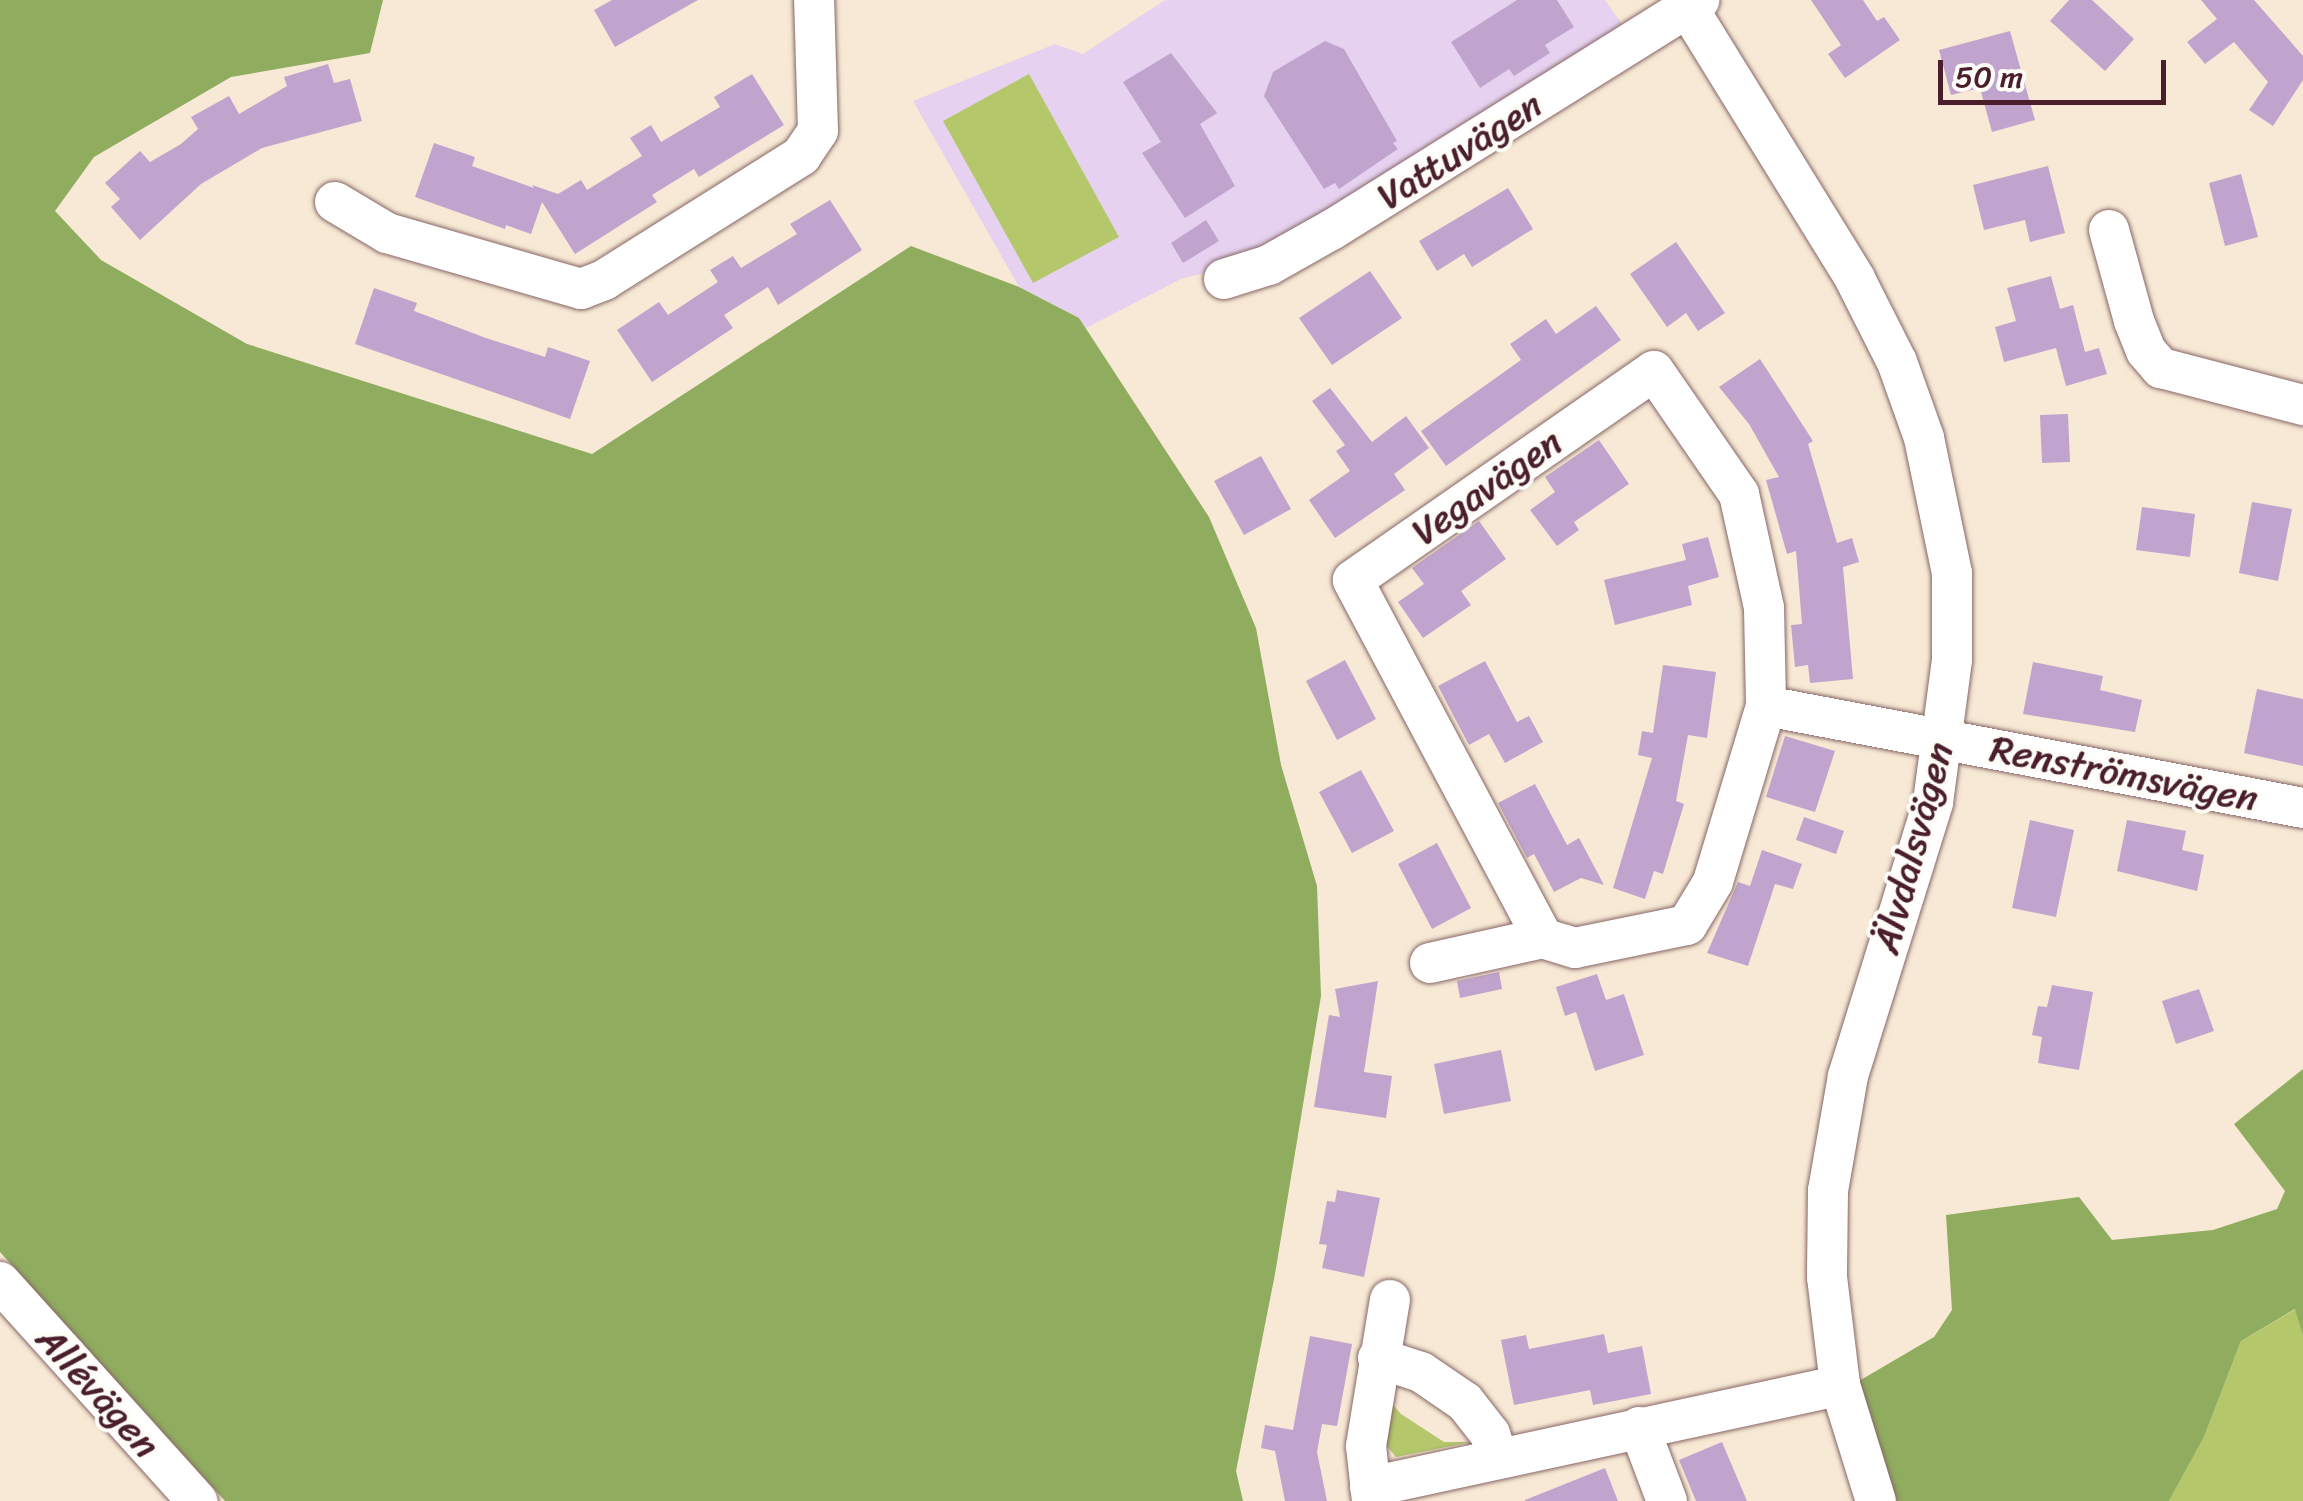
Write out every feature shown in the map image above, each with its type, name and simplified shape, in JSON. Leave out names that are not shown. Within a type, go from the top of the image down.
[{"type":"street","points":[[335,202],[387,233],[580,289],[604,280],[801,156],[818,131],[814,0]]},
{"type":"street","name":"Vattuvägen","points":[[1224,279],[1270,265],[1334,229],[1690,2]]},
{"type":"street","name":"Älvdalsvägen","points":[[1690,2],[1855,278],[1897,362],[1924,438],[1952,573],[1952,660],[1933,803],[1848,1076],[1828,1191],[1827,1277],[1840,1386],[1876,1501]]},
{"type":"street","points":[[2109,230],[2134,321],[2146,351],[2161,368],[2187,378],[2303,405]]},
{"type":"street","name":"Vegavägen","points":[[1430,963],[1543,938],[1575,948],[1688,924],[1712,882],[1766,706],[1764,608],[1739,494],[1654,371],[1353,580],[1543,938]]},
{"type":"street","points":[[1766,706],[1944,740]]},
{"type":"street","name":"Renströmsvägen","points":[[1944,740],[2303,808]]},
{"type":"street","name":"Allévägen","points":[[0,1282],[198,1501]]},
{"type":"street","points":[[1390,1300],[1366,1446],[1371,1494],[1498,1458],[1840,1386]]},
{"type":"street","points":[[1378,1358],[1422,1372],[1465,1402],[1490,1434],[1498,1458]]},
{"type":"street","points":[[1638,1427],[1666,1501]]},
{"type":"shaded area","points":[[1165,0],[1605,0],[1629,34],[1246,262],[1181,279],[1086,328],[1079,318],[1019,287],[913,101],[1055,44],[1083,54]]},
{"type":"green space","points":[[0,0],[383,0],[370,53],[231,77],[94,157],[55,211],[101,260],[247,344],[592,454],[911,246],[1019,287],[1079,318],[1209,517],[1256,628],[1281,765],[1317,886],[1321,996],[1275,1274],[1236,1471],[1243,1501],[225,1501],[0,1252]]},
{"type":"green space","points":[[1029,74],[1119,237],[1033,283],[943,121]]},
{"type":"green space","points":[[2303,1069],[2303,1336],[2295,1309],[2241,1341],[2204,1437],[2169,1501],[1897,1501],[1859,1381],[1934,1337],[1952,1310],[1946,1215],[2079,1197],[2112,1240],[2213,1230],[2277,1209],[2285,1191],[2234,1124]]},
{"type":"green space","points":[[2296,1309],[2303,1336],[2303,1501],[2169,1501],[2204,1437],[2241,1341]]},
{"type":"green space","points":[[1386,1397],[1401,1414],[1444,1442],[1471,1442],[1396,1457],[1382,1440]]},
{"type":"building","points":[[612,0],[698,0],[615,47],[594,10]]},
{"type":"building","points":[[1517,0],[1557,0],[1574,27],[1545,45],[1550,53],[1514,76],[1509,69],[1480,88],[1451,42]]},
{"type":"building","points":[[1811,0],[1863,0],[1877,21],[1884,17],[1900,40],[1845,78],[1828,54],[1841,45]]},
{"type":"building","points":[[2069,0],[2092,0],[2134,39],[2105,71],[2050,21]]},
{"type":"building","points":[[2201,0],[2254,0],[2303,56],[2303,80],[2273,126],[2249,110],[2268,82],[2234,42],[2205,64],[2187,42],[2217,19]]},
{"type":"building","points":[[2010,31],[2035,120],[1992,132],[1980,88],[1951,95],[1939,50]]},
{"type":"building","points":[[1325,41],[1344,49],[1398,149],[1339,189],[1335,183],[1324,189],[1264,96],[1273,72]]},
{"type":"building","points":[[1171,53],[1217,113],[1200,124],[1235,186],[1185,218],[1142,153],[1161,142],[1123,82]]},
{"type":"building","points":[[328,64],[334,83],[350,79],[362,121],[262,148],[201,184],[140,240],[111,207],[120,199],[105,183],[140,151],[150,162],[181,144],[198,129],[191,117],[229,96],[239,114],[287,86],[284,77]]},
{"type":"building","points":[[752,74],[784,125],[699,177],[694,169],[652,195],[657,202],[575,254],[542,202],[531,234],[506,225],[505,229],[415,197],[434,143],[475,157],[472,166],[534,188],[532,185],[558,194],[581,180],[587,190],[642,156],[630,138],[651,125],[661,142],[720,107],[714,97]]},
{"type":"building","points":[[2048,166],[2065,233],[2030,242],[2025,220],[1984,230],[1973,185]]},
{"type":"building","points":[[2241,174],[2258,237],[2225,246],[2209,183]]},
{"type":"building","points":[[1508,188],[1533,229],[1472,267],[1464,254],[1437,271],[1419,241]]},
{"type":"building","points":[[830,200],[862,250],[778,305],[768,287],[724,315],[733,328],[652,382],[617,330],[659,302],[668,315],[718,282],[710,270],[733,256],[741,268],[797,234],[790,224]]},
{"type":"building","points":[[1206,220],[1219,241],[1183,263],[1171,243]]},
{"type":"building","points":[[1676,242],[1725,313],[1698,331],[1686,313],[1667,327],[1630,274]]},
{"type":"building","points":[[1370,271],[1402,318],[1332,365],[1299,318]]},
{"type":"building","points":[[2051,276],[2060,309],[2073,305],[2085,352],[2099,348],[2107,374],[2066,386],[2056,348],[2004,362],[1995,327],[2016,321],[2007,288]]},
{"type":"building","points":[[374,288],[417,303],[414,311],[486,338],[545,357],[548,347],[590,361],[570,419],[355,344]]},
{"type":"building","points":[[1596,306],[1621,340],[1446,466],[1421,431],[1521,360],[1510,344],[1546,319],[1556,334]]},
{"type":"building","points":[[1760,359],[1813,441],[1808,444],[1837,543],[1852,538],[1859,562],[1843,567],[1853,679],[1810,683],[1808,665],[1795,667],[1791,625],[1802,624],[1796,551],[1787,554],[1766,480],[1779,477],[1749,424],[1719,387]]},
{"type":"building","points":[[1330,388],[1372,442],[1406,416],[1429,448],[1394,474],[1405,490],[1335,538],[1309,500],[1350,471],[1336,451],[1345,445],[1312,401]]},
{"type":"building","points":[[2068,414],[2070,462],[2042,463],[2040,415]]},
{"type":"building","points":[[1599,440],[1629,484],[1574,522],[1579,530],[1557,546],[1530,510],[1555,492],[1545,477]]},
{"type":"building","points":[[1261,456],[1291,509],[1244,535],[1214,481]]},
{"type":"building","points":[[2252,502],[2292,509],[2278,581],[2239,573]]},
{"type":"building","points":[[2142,507],[2195,514],[2190,557],[2136,550]]},
{"type":"building","points":[[1479,521],[1506,559],[1461,591],[1471,605],[1423,638],[1398,602],[1424,584],[1412,568]]},
{"type":"building","points":[[1708,537],[1719,577],[1688,586],[1692,605],[1615,625],[1604,580],[1686,560],[1682,544]]},
{"type":"building","points":[[1345,660],[1376,719],[1337,740],[1306,681]]},
{"type":"building","points":[[1485,661],[1517,722],[1529,716],[1543,742],[1505,763],[1489,734],[1469,745],[1438,686]]},
{"type":"building","points":[[2033,662],[2103,676],[2100,690],[2142,700],[2135,732],[2023,714]]},
{"type":"building","points":[[1663,665],[1716,672],[1707,738],[1688,735],[1676,801],[1684,804],[1663,874],[1654,871],[1645,899],[1613,888],[1652,758],[1638,755],[1642,731],[1653,733]]},
{"type":"building","points":[[2257,689],[2303,699],[2303,766],[2244,753]]},
{"type":"building","points":[[1785,736],[1835,751],[1815,812],[1766,797]]},
{"type":"building","points":[[1361,770],[1394,831],[1352,853],[1319,792]]},
{"type":"building","points":[[1535,784],[1567,845],[1579,838],[1604,885],[1581,878],[1554,892],[1534,854],[1527,858],[1498,803]]},
{"type":"building","points":[[1804,817],[1844,831],[1836,854],[1796,840]]},
{"type":"building","points":[[2030,820],[2074,830],[2056,917],[2012,908]]},
{"type":"building","points":[[2127,820],[2186,831],[2182,850],[2204,855],[2197,891],[2117,871]]},
{"type":"building","points":[[1437,843],[1471,908],[1432,929],[1398,864]]},
{"type":"building","points":[[1762,850],[1802,864],[1793,889],[1775,884],[1748,966],[1707,953],[1738,882],[1750,886]]},
{"type":"building","points":[[1499,972],[1502,989],[1460,998],[1457,981]]},
{"type":"building","points":[[1597,974],[1606,1000],[1624,994],[1644,1055],[1595,1071],[1576,1012],[1565,1016],[1556,987]]},
{"type":"building","points":[[1378,981],[1364,1072],[1392,1076],[1386,1118],[1314,1107],[1329,1015],[1340,1017],[1335,989]]},
{"type":"building","points":[[2052,985],[2093,992],[2079,1070],[2038,1063],[2042,1037],[2032,1035],[2038,1006],[2047,1007]]},
{"type":"building","points":[[2199,989],[2214,1031],[2176,1044],[2162,1001]]},
{"type":"building","points":[[1501,1050],[1511,1101],[1444,1114],[1434,1064]]},
{"type":"building","points":[[1337,1190],[1380,1198],[1364,1277],[1322,1268],[1327,1245],[1319,1244],[1327,1201],[1335,1202]]},
{"type":"building","points":[[1604,1334],[1608,1353],[1642,1346],[1651,1394],[1593,1405],[1590,1390],[1514,1405],[1501,1340],[1526,1335],[1529,1349]]},
{"type":"building","points":[[1310,1336],[1352,1344],[1337,1426],[1322,1424],[1317,1452],[1327,1501],[1285,1501],[1275,1451],[1261,1448],[1265,1425],[1293,1430]]},
{"type":"building","points":[[1722,1442],[1747,1501],[1696,1501],[1679,1460]]},
{"type":"building","points":[[1605,1468],[1618,1501],[1525,1501],[1525,1500]]}]
